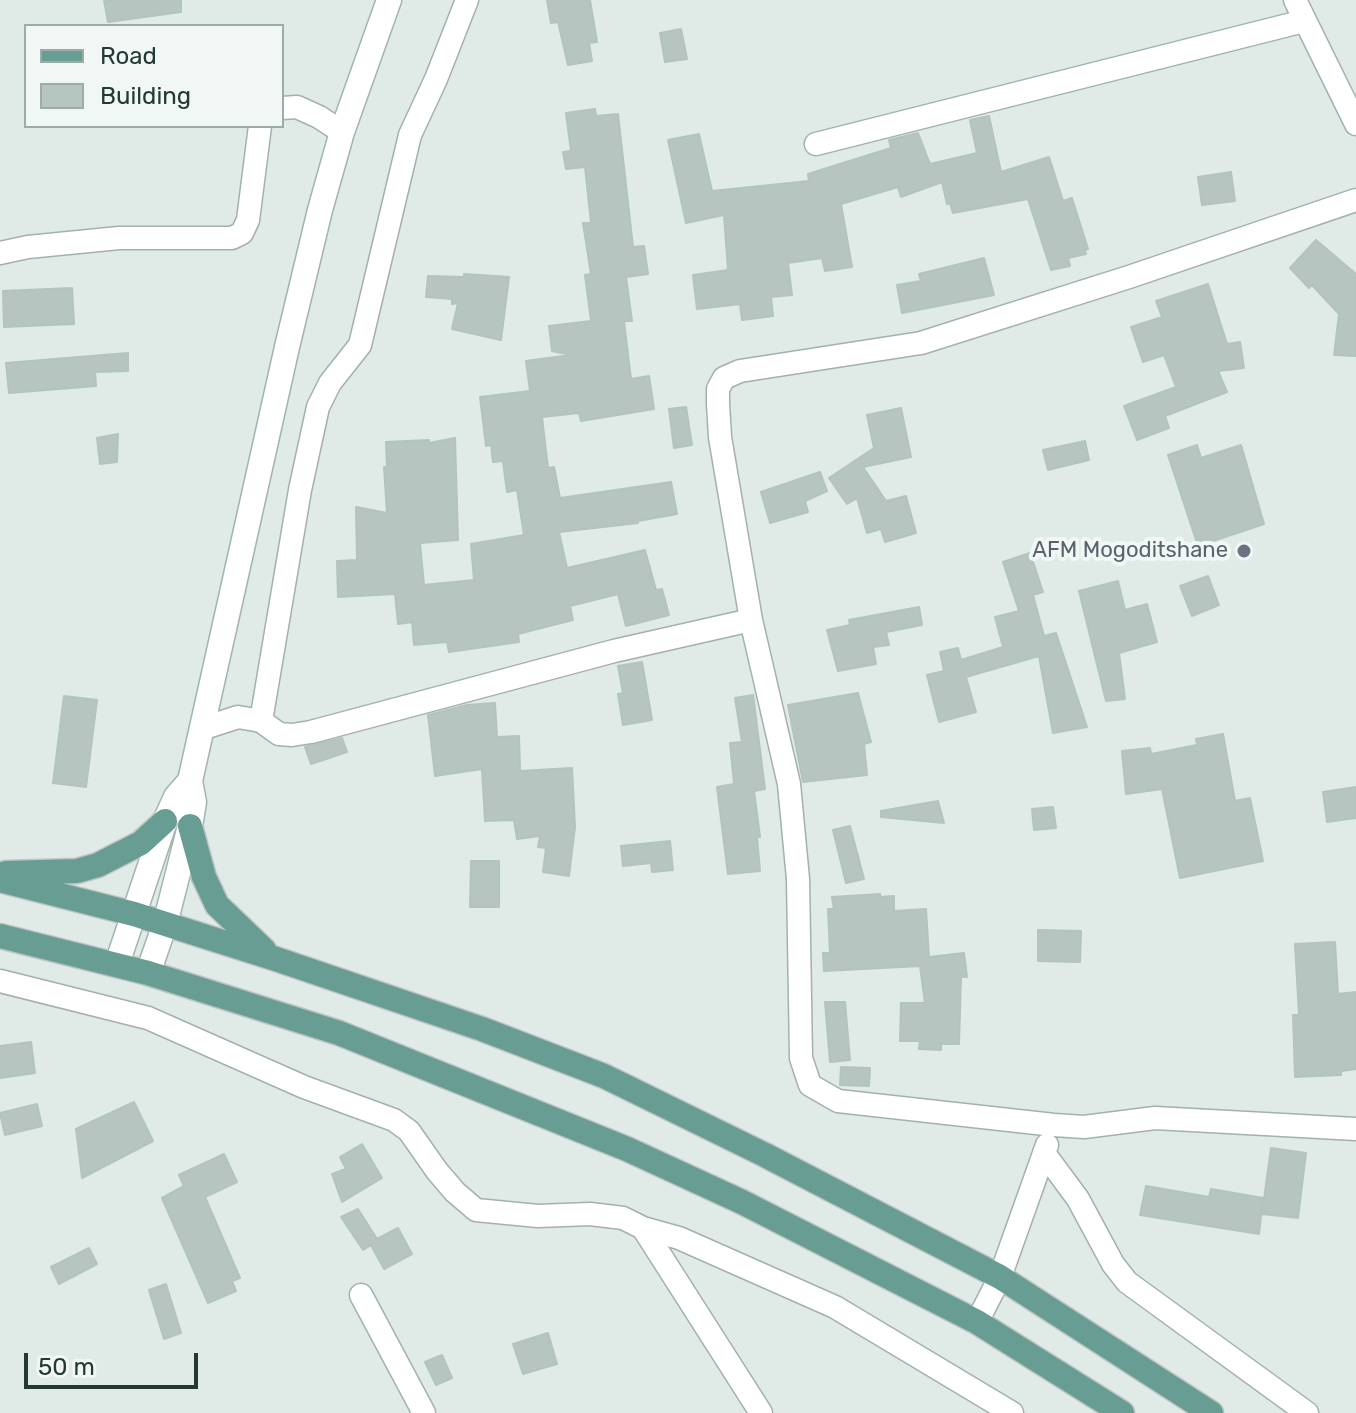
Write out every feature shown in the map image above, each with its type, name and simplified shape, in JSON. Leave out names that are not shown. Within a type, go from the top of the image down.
[{"type":"main road","points":[[148,973],[165,924],[190,826],[194,802],[190,781],[287,347],[342,132],[389,0]]},
{"type":"main road","points":[[117,964],[165,821],[176,797],[190,781]]},
{"type":"main road","points":[[0,874],[77,871],[98,865],[141,843],[165,821]]},
{"type":"main road","points":[[190,826],[204,877],[217,905],[232,922],[276,959]]},
{"type":"main road","points":[[0,880],[134,914],[276,959],[482,1029],[604,1076],[765,1155],[1000,1277],[1211,1413]]},
{"type":"main road","points":[[0,936],[117,964],[339,1033],[627,1149],[742,1202],[977,1322],[1122,1413]]},
{"type":"street","points":[[261,721],[300,490],[318,407],[330,383],[360,345],[410,135],[467,0]]},
{"type":"street","points":[[1295,0],[1356,124]]},
{"type":"street","points":[[816,144],[1304,21]]},
{"type":"street","points":[[284,108],[297,107],[342,132]]},
{"type":"street","points":[[0,253],[28,247],[119,238],[232,238],[242,233],[248,220],[260,128]]},
{"type":"street","points":[[1356,200],[921,343],[740,371],[724,378],[718,389],[720,437],[751,620],[789,784],[798,879],[801,1058],[810,1085],[838,1101],[1054,1125],[1084,1127],[1155,1118],[1356,1129]]},
{"type":"street","points":[[201,729],[238,717],[261,721],[279,734],[311,732],[614,651],[751,620]]},
{"type":"street","points":[[0,981],[148,1018],[290,1081],[394,1120],[409,1131],[437,1171],[476,1210],[538,1216],[590,1214],[623,1218],[643,1228],[679,1238],[835,1307],[1012,1413]]},
{"type":"street","points":[[977,1322],[1000,1277],[1054,1125]]},
{"type":"street","points":[[1044,1153],[1078,1199],[1113,1264],[1127,1282],[1307,1413]]},
{"type":"street","points":[[643,1228],[761,1413]]},
{"type":"street","points":[[361,1295],[424,1413]]},
{"type":"building","points":[[104,0],[181,0],[181,12],[108,22]]},
{"type":"building","points":[[547,0],[590,0],[597,42],[589,43],[592,61],[568,65],[558,22],[551,23]]},
{"type":"building","points":[[681,29],[687,59],[665,62],[660,33]]},
{"type":"building","points":[[595,109],[596,116],[618,114],[633,247],[644,246],[648,274],[626,277],[632,321],[624,321],[631,379],[649,376],[654,409],[581,421],[579,413],[542,417],[548,468],[554,467],[560,498],[671,482],[677,514],[638,523],[559,532],[567,568],[645,550],[656,590],[662,589],[669,615],[626,626],[618,594],[570,606],[573,620],[518,634],[519,642],[449,652],[447,642],[414,645],[412,622],[398,624],[395,594],[338,597],[337,561],[357,560],[356,507],[387,513],[386,442],[429,440],[429,443],[455,438],[458,540],[420,543],[424,585],[474,580],[471,544],[524,535],[517,490],[507,492],[503,461],[493,462],[491,445],[486,446],[480,397],[530,391],[526,361],[571,355],[552,351],[549,326],[591,321],[585,275],[591,274],[583,223],[591,223],[585,167],[566,169],[563,152],[571,151],[566,113]]},
{"type":"building","points":[[989,116],[1001,172],[1049,157],[1063,201],[1072,198],[1088,249],[1085,250],[1086,254],[1068,258],[1070,266],[1051,270],[1028,199],[953,213],[950,203],[947,204],[942,182],[901,197],[898,187],[841,204],[852,267],[825,271],[822,258],[788,263],[792,295],[771,297],[773,316],[742,320],[740,304],[697,309],[693,275],[728,270],[724,215],[686,223],[668,140],[699,134],[712,191],[809,181],[808,174],[891,148],[889,140],[918,133],[930,164],[977,153],[970,120]]},
{"type":"building","points":[[1231,172],[1235,201],[1202,205],[1198,177]]},
{"type":"building","points":[[1316,240],[1356,274],[1356,356],[1334,355],[1339,314],[1312,285],[1309,288],[1290,268]]},
{"type":"building","points":[[984,258],[994,295],[902,313],[897,285],[921,281],[919,274]]},
{"type":"building","points":[[464,274],[509,277],[501,340],[452,329],[458,303],[452,304],[452,299],[426,297],[428,276],[464,277]]},
{"type":"building","points":[[1208,284],[1227,344],[1240,342],[1244,368],[1218,371],[1227,392],[1165,416],[1169,428],[1137,440],[1124,406],[1176,387],[1164,355],[1143,362],[1131,327],[1162,317],[1156,301]]},
{"type":"building","points":[[72,288],[74,324],[4,327],[3,291]]},
{"type":"building","points":[[128,353],[128,371],[95,372],[96,386],[9,393],[6,363]]},
{"type":"building","points":[[686,407],[692,445],[674,448],[669,409]]},
{"type":"building","points":[[901,408],[911,457],[863,467],[886,501],[906,496],[916,533],[885,542],[881,529],[867,533],[857,498],[847,504],[829,478],[874,448],[867,415]]},
{"type":"building","points":[[118,434],[117,462],[100,464],[97,438]]},
{"type":"building","points":[[1085,441],[1089,460],[1048,470],[1043,450]]},
{"type":"building","points":[[1197,445],[1201,458],[1241,445],[1264,524],[1198,546],[1168,455]]},
{"type":"building","points":[[820,472],[827,491],[805,501],[808,512],[770,523],[761,492]]},
{"type":"building","points":[[1030,553],[1043,592],[1033,595],[1044,636],[1056,633],[1087,727],[1053,733],[1039,656],[966,677],[976,712],[939,722],[927,675],[944,671],[940,652],[958,648],[961,660],[1003,647],[995,617],[1019,611],[1003,562]]},
{"type":"building","points":[[1208,576],[1219,605],[1192,616],[1180,586]]},
{"type":"building","points":[[1118,581],[1125,610],[1147,604],[1157,642],[1119,653],[1125,699],[1106,701],[1079,591]]},
{"type":"building","points":[[919,607],[922,625],[886,632],[889,645],[873,647],[876,664],[838,671],[827,630],[850,625],[849,620]]},
{"type":"building","points":[[642,662],[652,720],[623,725],[618,694],[623,693],[618,666]]},
{"type":"building","points":[[858,693],[871,742],[864,744],[867,775],[803,782],[788,705]]},
{"type":"building","points":[[753,695],[765,789],[754,791],[760,837],[757,837],[760,871],[728,874],[717,787],[734,784],[730,743],[742,742],[735,698]]},
{"type":"building","points":[[64,696],[97,700],[86,787],[53,783]]},
{"type":"building","points":[[495,703],[497,737],[519,736],[520,771],[572,768],[575,827],[569,876],[543,872],[546,848],[538,847],[540,836],[517,839],[514,820],[485,821],[482,769],[435,776],[428,715],[467,705]]},
{"type":"building","points":[[1223,734],[1235,801],[1250,798],[1263,861],[1180,878],[1162,789],[1126,794],[1122,751],[1150,748],[1151,754],[1197,745],[1196,739]]},
{"type":"building","points":[[342,738],[347,752],[311,764],[305,747]]},
{"type":"building","points":[[1356,787],[1356,818],[1327,822],[1323,792]]},
{"type":"building","points":[[938,801],[944,823],[881,817],[881,811]]},
{"type":"building","points":[[1053,807],[1056,828],[1034,830],[1032,809]]},
{"type":"building","points":[[850,826],[864,879],[846,883],[833,830]]},
{"type":"building","points":[[670,841],[673,870],[652,872],[651,863],[623,866],[621,846]]},
{"type":"building","points":[[471,861],[499,861],[499,907],[470,907]]},
{"type":"building","points":[[880,894],[880,897],[894,896],[894,911],[926,909],[929,957],[964,953],[967,977],[961,977],[959,1044],[941,1044],[941,1050],[919,1049],[920,1041],[900,1041],[901,1003],[925,1003],[920,966],[824,971],[823,953],[830,953],[828,909],[834,909],[832,897]]},
{"type":"building","points":[[1038,930],[1081,931],[1080,962],[1038,961]]},
{"type":"building","points":[[1335,942],[1338,994],[1356,992],[1356,1069],[1341,1071],[1341,1075],[1295,1077],[1293,1015],[1299,1015],[1295,944]]},
{"type":"building","points":[[825,1002],[845,1002],[850,1060],[830,1062]]},
{"type":"building","points":[[31,1042],[35,1073],[0,1078],[0,1046]]},
{"type":"building","points":[[841,1067],[870,1068],[869,1086],[840,1085]]},
{"type":"building","points":[[134,1102],[153,1141],[82,1178],[76,1129]]},
{"type":"building","points":[[37,1104],[42,1126],[5,1135],[0,1113]]},
{"type":"building","points":[[362,1144],[382,1178],[342,1202],[332,1174],[346,1169],[340,1157]]},
{"type":"building","points":[[1271,1148],[1306,1153],[1298,1218],[1262,1214]]},
{"type":"building","points":[[224,1154],[237,1182],[205,1197],[240,1278],[232,1281],[236,1291],[208,1303],[162,1198],[184,1186],[179,1175]]},
{"type":"building","points":[[1146,1186],[1209,1197],[1211,1189],[1263,1198],[1259,1234],[1140,1215]]},
{"type":"building","points":[[358,1209],[377,1239],[398,1228],[412,1254],[384,1269],[371,1245],[363,1250],[341,1217]]},
{"type":"building","points":[[89,1248],[97,1264],[59,1284],[51,1267]]},
{"type":"building","points":[[166,1284],[181,1333],[164,1339],[149,1290]]},
{"type":"building","points":[[548,1333],[557,1364],[523,1374],[513,1344]]},
{"type":"building","points":[[442,1355],[452,1378],[436,1385],[425,1362]]},
{"type":"place","name":"AFM Mogoditshane","points":[[1244,551]]}]
